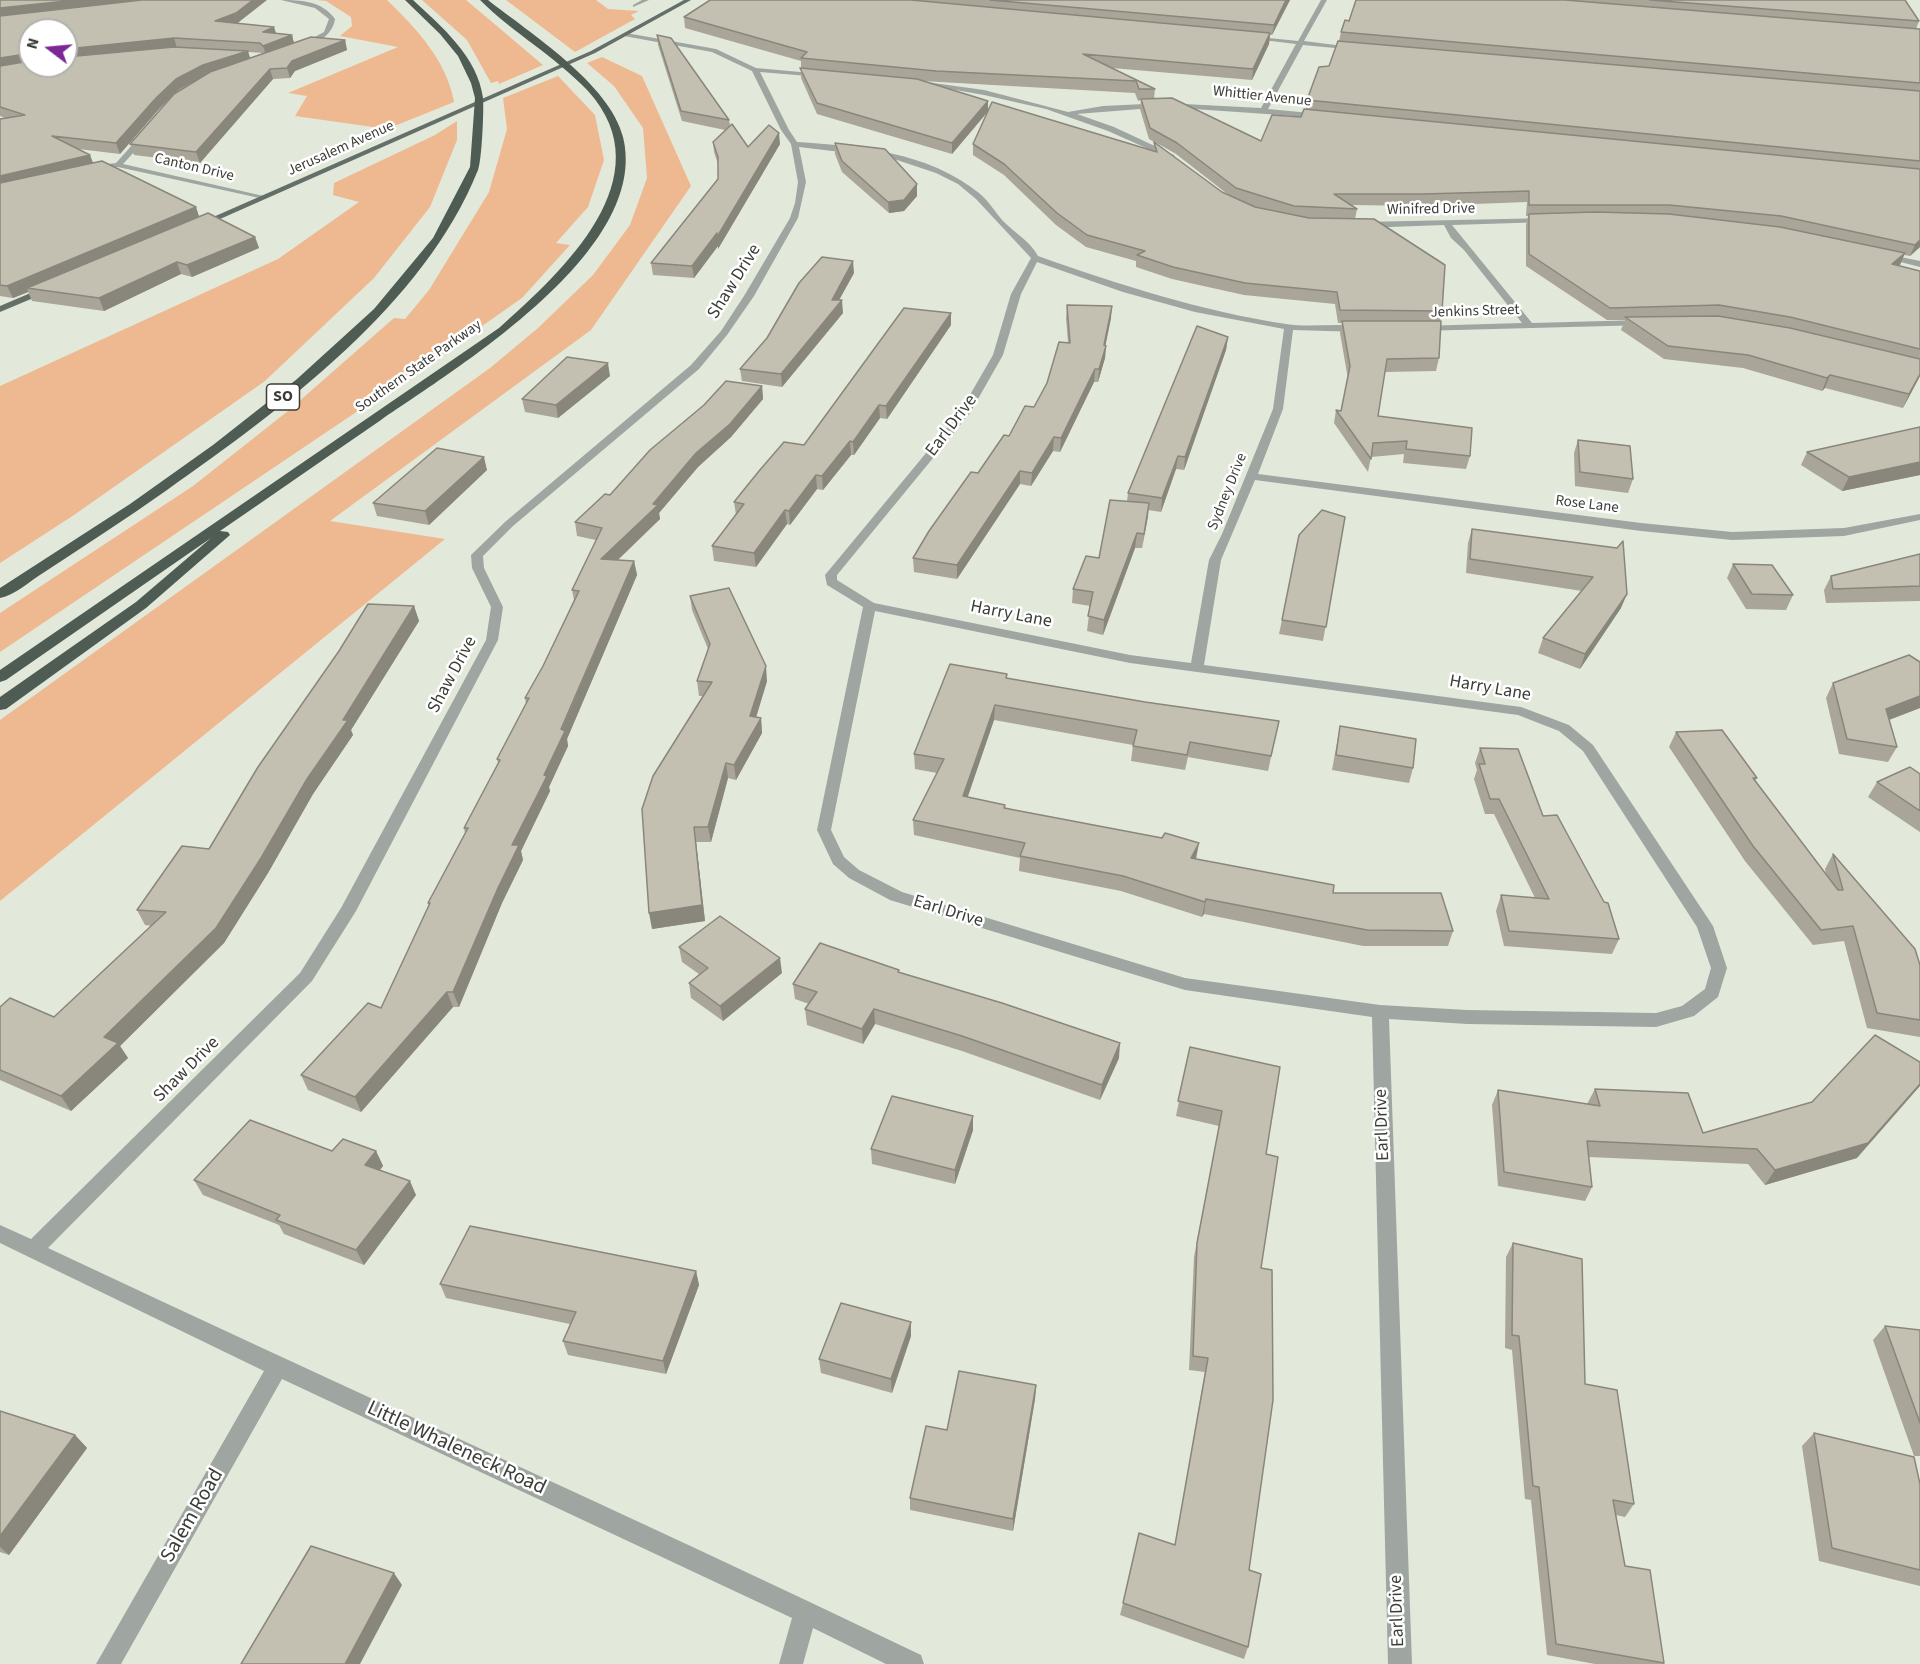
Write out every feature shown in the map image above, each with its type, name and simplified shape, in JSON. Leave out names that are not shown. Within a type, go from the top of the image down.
[{"type":"highway","name":"SO","points":[[0,594],[179,476],[266,411],[340,349],[394,294],[434,244],[467,186],[476,160],[481,126],[480,104],[476,86],[459,51],[447,36],[409,0]]},
{"type":"highway","name":"Southern State Parkway","points":[[0,676],[503,330],[557,280],[586,246],[612,201],[618,184],[620,143],[611,118],[587,85],[484,0]]},
{"type":"highway","points":[[0,705],[141,605],[303,467]]},
{"type":"main road","name":"Jerusalem Avenue","points":[[189,229],[594,52],[687,0]]},
{"type":"main road","points":[[0,309],[59,284]]},
{"type":"street","points":[[284,0],[315,6],[326,11],[332,19],[331,27],[321,37],[290,50]]},
{"type":"street","points":[[635,6],[646,0]]},
{"type":"street","points":[[1263,111],[1324,0]]},
{"type":"street","points":[[626,35],[714,50],[758,77],[809,74]]},
{"type":"street","points":[[1242,37],[1360,48]]},
{"type":"street","points":[[758,77],[828,75]]},
{"type":"street","name":"Shaw Drive","points":[[33,1250],[306,977],[348,911],[492,640],[497,607],[478,569],[475,561],[477,555],[509,524],[695,367],[716,346],[746,303],[794,218],[802,182],[795,144],[784,130],[758,77]]},
{"type":"street","points":[[912,83],[997,96],[1095,121],[1145,143],[1180,164]]},
{"type":"street","name":"Whittier Avenue","points":[[1068,114],[1122,105],[1155,103],[1335,118]]},
{"type":"street","points":[[97,169],[118,165],[147,133]]},
{"type":"street","points":[[795,144],[865,150],[905,160],[941,173],[978,197],[1001,223],[1031,249],[1035,258],[1169,303],[1289,327],[1370,329]]},
{"type":"street","name":"Canton Drive","points":[[118,165],[264,197]]},
{"type":"street","name":"Winifred Drive","points":[[1352,225],[1559,220]]},
{"type":"street","points":[[1447,224],[1454,236],[1467,248],[1529,326]]},
{"type":"street","points":[[1874,253],[1920,264]]},
{"type":"street","name":"Earl Drive","points":[[1035,258],[1016,294],[998,355],[965,413],[831,575],[831,582],[870,606],[824,830],[837,860],[854,874],[896,896],[1185,984],[1380,1012],[1400,1664]]},
{"type":"street","name":"Jenkins Street","points":[[1405,329],[1653,323]]},
{"type":"street","name":"Sydney Drive","points":[[1197,668],[1215,560],[1228,534],[1278,408],[1289,327]]},
{"type":"street","name":"Rose Lane","points":[[1251,476],[1732,536],[1844,532],[1920,517]]},
{"type":"street","name":"Harry Lane","points":[[870,606],[1130,659],[1521,711],[1564,728],[1588,748],[1705,926],[1719,968],[1712,992],[1688,1011],[1656,1020],[1467,1017],[1380,1012]]},
{"type":"street","name":"Little Whaleneck Road","points":[[0,1234],[278,1367],[727,1574],[805,1614],[912,1664]]},
{"type":"street","name":"Salem Road","points":[[108,1664],[278,1367]]},
{"type":"street","points":[[791,1664],[805,1614]]},
{"type":"shaded area","points":[[317,0],[387,0],[429,46],[445,73],[454,102],[387,129],[295,116],[307,96],[288,93],[398,47],[340,36],[352,26],[351,17],[326,1]]},
{"type":"shaded area","points":[[422,0],[466,0],[543,65],[499,84],[498,81],[491,83],[467,40]]},
{"type":"shaded area","points":[[506,0],[596,0],[608,9],[639,11],[631,15],[635,19],[575,52]]},
{"type":"shaded area","points":[[602,57],[642,76],[691,186],[591,330],[330,521],[445,539],[0,901],[0,720],[490,368],[538,328],[593,275],[630,225],[647,178],[643,128],[614,86],[587,63]]},
{"type":"shaded area","points":[[558,76],[595,115],[604,160],[588,207],[556,243],[570,245],[522,298],[0,652],[0,613],[193,486],[288,411],[394,318],[405,319],[429,290],[489,192],[507,129],[503,98]]},
{"type":"shaded area","points":[[457,121],[457,140],[430,207],[374,278],[265,381],[74,515],[0,563],[0,386],[278,259],[359,202],[333,195],[334,183],[435,135]]},
{"type":"building","points":[[0,0],[76,0],[0,8]]},
{"type":"building","points":[[142,0],[253,0],[236,13],[215,21],[274,27],[263,32],[292,35],[263,46],[260,43],[174,38],[78,48],[78,18],[18,18],[18,55],[0,58],[0,16]]},
{"type":"building","points":[[710,0],[911,0],[1270,33],[1253,69],[1083,54],[1155,89],[1139,89],[1136,81],[936,71],[801,58],[807,52],[684,17]]},
{"type":"building","points":[[990,0],[1286,0],[1274,25]]},
{"type":"building","points":[[1356,0],[1565,0],[1920,29],[1920,83],[1341,32],[1345,20],[1349,21]]},
{"type":"building","points":[[1650,0],[1905,0],[1919,21]]},
{"type":"building","points":[[657,35],[671,38],[729,120],[681,111]]},
{"type":"building","points":[[311,37],[345,40],[292,61],[287,68],[270,69],[196,152],[130,144],[174,94],[210,72]]},
{"type":"building","points":[[1338,41],[1920,91],[1920,161],[1307,100],[1319,67],[1329,66]]},
{"type":"building","points":[[174,47],[248,51],[203,65],[176,79],[116,143],[52,136],[90,155],[0,176],[0,119],[25,115],[0,107],[0,66],[18,63],[18,78],[78,78],[78,56]]},
{"type":"building","points":[[800,68],[917,79],[988,101],[952,143],[817,103]]},
{"type":"building","points":[[1172,98],[1261,141],[1272,115],[1301,117],[1304,109],[1920,169],[1920,240],[1915,245],[1781,216],[1669,205],[1529,205],[1529,191],[1334,194],[1357,209],[1294,206],[1236,188],[1177,143],[1150,128],[1141,99]]},
{"type":"building","points":[[992,102],[1157,152],[1154,142],[1222,192],[1255,207],[1309,218],[1374,219],[1445,265],[1442,311],[1340,310],[1337,292],[1245,283],[1173,267],[1137,255],[1145,251],[1087,235],[1057,213],[1004,164],[973,144]]},
{"type":"building","points":[[732,124],[748,147],[769,125],[779,133],[717,237],[717,233],[692,266],[651,263],[718,179],[718,157],[713,142]]},
{"type":"building","points":[[835,143],[885,149],[917,184],[904,200],[888,202],[842,161]]},
{"type":"building","points":[[102,161],[196,207],[7,286],[0,285],[0,183]]},
{"type":"building","points":[[1595,212],[1669,214],[1780,227],[1905,253],[1892,264],[1920,271],[1920,349],[1790,317],[1719,305],[1610,308],[1529,254],[1529,214]]},
{"type":"building","points":[[208,213],[255,237],[187,265],[177,262],[99,298],[27,288]]},
{"type":"building","points":[[822,257],[853,261],[832,300],[842,300],[781,374],[740,369],[767,338],[799,283]]},
{"type":"building","points":[[1067,305],[1112,306],[1104,345],[1106,346],[1099,369],[1095,369],[1061,438],[1054,437],[1032,473],[1020,471],[957,565],[913,558],[929,531],[971,472],[978,473],[1004,435],[1009,436],[1025,406],[1034,407],[1047,383],[1059,342],[1070,343]]},
{"type":"building","points":[[904,308],[951,313],[886,406],[879,405],[853,442],[850,441],[822,476],[816,475],[789,511],[785,510],[754,553],[712,546],[744,504],[734,502],[759,471],[784,442],[804,445]]},
{"type":"building","points":[[1718,316],[1790,328],[1920,359],[1920,374],[1909,394],[1830,375],[1827,378],[1748,355],[1668,346],[1625,317]]},
{"type":"building","points":[[1342,321],[1441,321],[1439,358],[1387,359],[1378,416],[1472,428],[1470,456],[1406,449],[1407,441],[1373,443],[1371,459],[1336,410],[1341,411],[1350,366]]},
{"type":"building","points":[[1197,326],[1228,337],[1185,457],[1178,456],[1162,498],[1128,493]]},
{"type":"building","points":[[567,357],[608,363],[556,405],[522,399]]},
{"type":"building","points":[[726,381],[762,386],[730,424],[696,453],[653,504],[658,505],[601,559],[634,561],[561,729],[565,731],[544,775],[547,776],[512,845],[519,845],[453,992],[447,992],[355,1097],[301,1075],[368,1003],[381,1008],[430,903],[428,903],[468,828],[464,828],[529,698],[525,698],[579,591],[572,590],[602,528],[575,522],[605,494],[610,495],[650,450],[704,405]]},
{"type":"building","points":[[1920,427],[1920,462],[1849,477],[1807,452]]},
{"type":"building","points":[[1578,440],[1630,446],[1633,479],[1580,472]]},
{"type":"building","points":[[437,448],[484,457],[425,511],[373,503]]},
{"type":"building","points":[[1110,500],[1149,503],[1144,534],[1137,533],[1104,620],[1088,616],[1093,592],[1073,589],[1086,556],[1099,558]]},
{"type":"building","points":[[1322,510],[1345,517],[1326,627],[1282,620],[1299,535]]},
{"type":"building","points":[[1472,529],[1617,548],[1623,541],[1627,594],[1585,654],[1543,638],[1593,577],[1470,559]]},
{"type":"building","points":[[1920,554],[1920,586],[1833,589],[1831,576]]},
{"type":"building","points":[[1733,564],[1772,565],[1793,595],[1752,594]]},
{"type":"building","points":[[729,588],[766,666],[750,716],[761,718],[734,765],[726,763],[708,827],[694,827],[702,905],[649,913],[642,809],[653,776],[712,682],[697,681],[710,644],[690,596]]},
{"type":"building","points":[[368,604],[414,606],[343,720],[348,720],[307,779],[261,858],[216,928],[104,1037],[118,1043],[61,1096],[0,1070],[0,1007],[10,998],[54,1017],[166,912],[137,910],[182,846],[209,849],[258,767],[339,651]]},
{"type":"building","points":[[1909,655],[1920,662],[1920,696],[1886,709],[1897,747],[1847,739],[1833,683]]},
{"type":"building","points":[[950,664],[1007,674],[1006,678],[1145,702],[1279,721],[1271,756],[1190,742],[1187,755],[1133,746],[1137,730],[995,705],[963,796],[1005,805],[1004,808],[1162,838],[1165,833],[1199,843],[1191,858],[1334,885],[1333,893],[1441,893],[1453,931],[1367,930],[1206,899],[1205,902],[1123,876],[1020,856],[1025,843],[913,820],[944,759],[914,754]]},
{"type":"building","points":[[1340,726],[1416,739],[1413,768],[1336,755]]},
{"type":"building","points":[[1722,730],[1757,778],[1753,778],[1838,890],[1843,890],[1833,854],[1915,949],[1920,965],[1920,1020],[1877,1013],[1853,926],[1821,930],[1753,846],[1676,732]]},
{"type":"building","points":[[1480,748],[1518,749],[1543,816],[1557,815],[1604,902],[1608,903],[1619,939],[1509,931],[1501,895],[1549,899],[1499,799],[1490,799],[1479,764],[1485,764]]},
{"type":"building","points":[[1910,767],[1920,774],[1920,811],[1877,782]]},
{"type":"building","points":[[720,916],[780,958],[720,1006],[689,983],[708,968],[679,947]]},
{"type":"building","points":[[820,943],[899,970],[898,972],[1002,1003],[1120,1043],[1102,1085],[962,1036],[874,1009],[862,1029],[805,1009],[817,992],[793,984]]},
{"type":"building","points":[[1875,1035],[1920,1062],[1920,1084],[1868,1143],[1775,1170],[1757,1149],[1587,1141],[1592,1187],[1504,1172],[1498,1090],[1600,1106],[1595,1089],[1688,1093],[1703,1133],[1812,1102]]},
{"type":"building","points":[[1190,1047],[1280,1067],[1266,1154],[1278,1157],[1261,1268],[1272,1270],[1273,1400],[1249,1570],[1261,1574],[1248,1647],[1123,1603],[1139,1533],[1175,1545],[1208,1358],[1193,1356],[1197,1243],[1222,1111],[1178,1101]]},
{"type":"building","points":[[892,1096],[973,1116],[955,1170],[871,1149]]},
{"type":"building","points":[[250,1120],[332,1151],[343,1139],[376,1151],[365,1165],[410,1181],[356,1250],[276,1220],[280,1215],[194,1180]]},
{"type":"building","points":[[470,1226],[696,1271],[663,1361],[563,1341],[576,1312],[440,1284]]},
{"type":"building","points":[[1513,1243],[1582,1259],[1585,1384],[1617,1390],[1634,1504],[1613,1500],[1625,1566],[1650,1570],[1664,1663],[1556,1644],[1539,1487],[1533,1486],[1519,1336],[1512,1335]]},
{"type":"building","points":[[841,1303],[911,1322],[891,1379],[819,1359]]},
{"type":"building","points":[[1885,1326],[1920,1330],[1920,1423]]},
{"type":"building","points":[[959,1371],[1036,1385],[1013,1519],[910,1498],[926,1426],[947,1430]]},
{"type":"building","points":[[0,1411],[75,1435],[0,1536]]},
{"type":"building","points":[[1814,1433],[1914,1457],[1920,1484],[1920,1570],[1832,1548]]},
{"type":"building","points":[[311,1546],[394,1573],[345,1664],[241,1664]]}]
